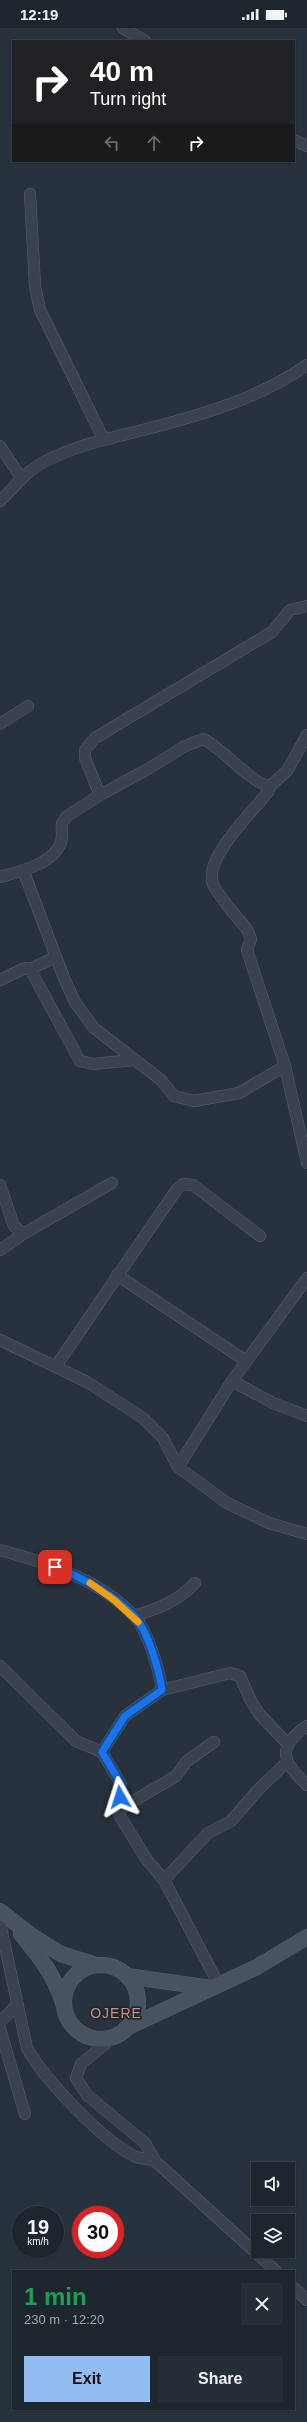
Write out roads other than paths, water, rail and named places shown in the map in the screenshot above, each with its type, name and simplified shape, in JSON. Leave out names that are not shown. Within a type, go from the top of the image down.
[{"type":"main road","points":[[2,1924],[44,1962],[58,1986],[67,2017],[74,2027],[83,2034],[100,2038],[121,2032],[258,1967],[307,1937]]},
{"type":"main road","points":[[2,1924],[61,1954],[96,1965],[107,1965],[118,1969],[127,1976],[134,1986],[137,2003],[133,2019],[121,2032]]},
{"type":"main road","points":[[64,2006],[64,1995],[68,1984],[80,1971],[96,1965]]},
{"type":"main road","points":[[127,1976],[215,1987]]},
{"type":"street","points":[[123,28],[143,40]]},
{"type":"street","points":[[295,140],[307,146]]},
{"type":"street","points":[[30,194],[35,286],[40,310],[104,440]]},
{"type":"street","points":[[0,502],[22,479],[50,459],[104,440],[163,425],[227,405],[266,389],[307,365]]},
{"type":"street","points":[[0,446],[22,479]]},
{"type":"street","points":[[100,795],[84,758],[85,750],[96,738],[272,632],[290,610],[307,606]]},
{"type":"street","points":[[0,724],[28,706]]},
{"type":"street","points":[[307,735],[287,771],[270,786],[268,792],[218,853],[211,870],[212,884],[248,931],[251,939],[248,950],[285,1066],[307,1163]]},
{"type":"street","points":[[0,877],[45,861],[54,852],[62,840],[62,823],[68,816],[100,795],[148,769],[183,747],[203,739],[212,743],[253,778],[270,786]]},
{"type":"street","points":[[23,870],[75,1002],[94,1028],[161,1080],[174,1096],[194,1101],[239,1093],[285,1066]]},
{"type":"street","points":[[0,980],[25,968],[30,969],[56,957]]},
{"type":"street","points":[[30,969],[80,1061],[93,1064],[134,1060]]},
{"type":"street","points":[[0,1250],[23,1234],[112,1183]]},
{"type":"street","points":[[56,1366],[177,1189],[183,1184],[193,1185],[260,1236]]},
{"type":"street","points":[[0,1185],[14,1226],[23,1234]]},
{"type":"street","points":[[117,1275],[246,1361]]},
{"type":"street","points":[[178,1467],[232,1381],[307,1278]]},
{"type":"street","points":[[0,1340],[87,1382],[143,1418],[163,1438],[178,1467],[227,1503],[269,1524],[307,1534]]},
{"type":"street","points":[[232,1381],[272,1403],[307,1416]]},
{"type":"street","points":[[0,1550],[40,1561],[93,1584],[134,1616],[141,1627],[154,1657],[160,1675],[162,1690]]},
{"type":"street","points":[[134,1616],[174,1600],[185,1594],[195,1583]]},
{"type":"street","points":[[0,1666],[76,1741],[102,1752],[121,1784],[118,1810],[131,1836],[164,1880],[215,1987]]},
{"type":"street","points":[[102,1752],[125,1716],[162,1690],[168,1687],[237,1673],[244,1682],[250,1701],[260,1716],[287,1743]]},
{"type":"street","points":[[307,1726],[295,1734],[287,1743],[287,1762],[307,1786]]},
{"type":"street","points":[[118,1810],[137,1797],[156,1790],[176,1776],[187,1761],[214,1742]]},
{"type":"street","points":[[164,1880],[208,1833],[231,1821],[258,1790],[287,1762]]},
{"type":"street","points":[[2,1924],[17,2006],[27,2048],[36,2066],[106,2134],[135,2156],[155,2161]]},
{"type":"street","points":[[0,2022],[17,2006]]},
{"type":"street","points":[[0,2029],[25,2114]]},
{"type":"street","points":[[121,2032],[81,2064],[76,2078],[87,2095],[145,2143],[155,2161],[275,2270]]},
{"type":"street","points":[[295,2289],[307,2300]]},
{"type":"district","name":"OJERE","points":[[116,2013]]}]
